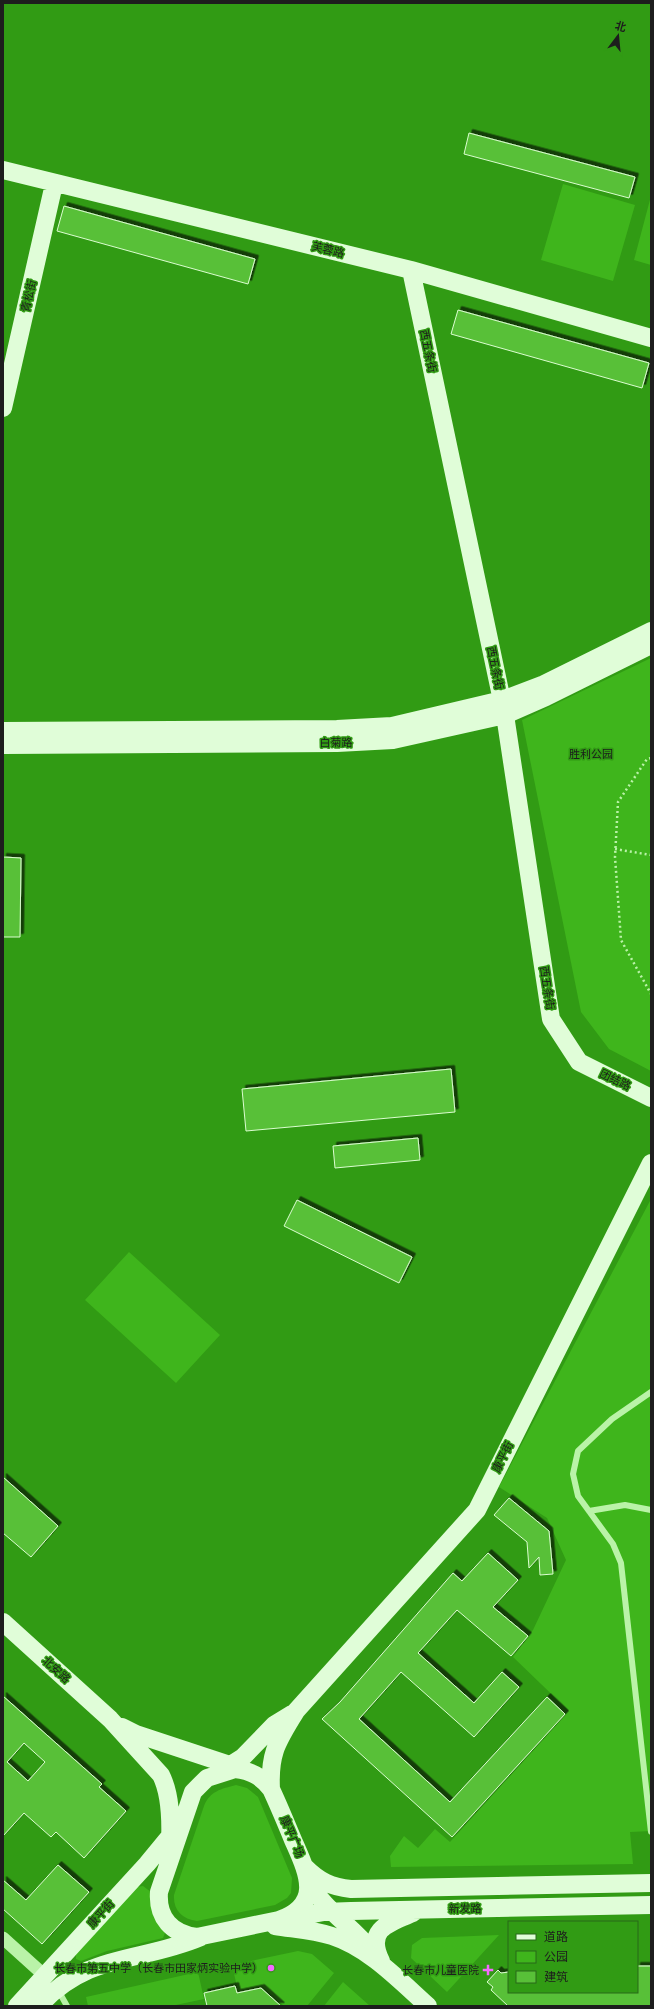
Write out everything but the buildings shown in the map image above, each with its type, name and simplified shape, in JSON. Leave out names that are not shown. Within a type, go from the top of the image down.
[{"type":"main road","name":"芙蓉路","points":[[3,170],[54,184],[411,270],[651,338]]},
{"type":"main road","name":"青松街","points":[[3,408],[54,184]]},
{"type":"main road","name":"西五条街","points":[[411,270],[503,707],[551,1019],[579,1062]]},
{"type":"main road","name":"白菊路","points":[[3,745],[364,742],[393,740],[503,707],[651,630]]},
{"type":"main road","name":"白菊路","points":[[3,731],[364,728],[392,726],[503,707],[546,697],[651,645]]},
{"type":"main road","name":"团结路","points":[[579,1062],[651,1098]]},
{"type":"main road","name":"康平街","points":[[296,1711],[476,1510],[651,1163]]},
{"type":"main road","name":"北安路","points":[[3,1622],[110,1719]]},
{"type":"main road","points":[[162,1857],[183,1820],[192,1792],[199,1784],[230,1770],[274,1725],[296,1711]]},
{"type":"main road","points":[[271,1789],[271,1768],[275,1746],[296,1711]]},
{"type":"main road","points":[[110,1719],[136,1734],[175,1747],[195,1750],[228,1751],[260,1741]]},
{"type":"main road","points":[[110,1719],[161,1775],[167,1793],[171,1837]]},
{"type":"main road","name":"康平广场","points":[[175,1747],[230,1770],[264,1780],[271,1789],[317,1896],[363,1940],[384,1967]]},
{"type":"main road","points":[[167,1793],[159,1892],[160,1911],[170,1927],[178,1932],[192,1936],[205,1935],[279,1920],[289,1916],[298,1909],[305,1899],[307,1875]]},
{"type":"main road","points":[[162,1857],[171,1837],[183,1820]]},
{"type":"main road","name":"康平街","points":[[17,2006],[162,1857]]},
{"type":"main road","name":"新发路","points":[[307,1875],[333,1886],[351,1889],[651,1883]]},
{"type":"main road","name":"新发路","points":[[279,1920],[333,1912],[651,1905]]},
{"type":"main road","points":[[384,1967],[376,1950],[378,1934],[388,1924],[423,1909]]},
{"type":"main road","points":[[259,1924],[313,1931],[333,1936],[356,1947],[384,1967],[428,2006]]},
{"type":"main road","points":[[39,2006],[57,1989],[72,1978],[94,1967],[117,1959],[178,1947],[205,1935]]},
{"type":"street","points":[[3,1938],[45,1976]]},
{"type":"lane","points":[[651,1392],[612,1419],[578,1451],[573,1474],[578,1496],[613,1544],[621,1563],[649,1801],[651,1832]]},
{"type":"lane","points":[[589,1511],[625,1505],[651,1510]]},
{"type":"lane","points":[[57,1989],[67,2006]]},
{"type":"path","points":[[651,758],[647,759],[618,802],[615,848],[621,940],[651,994]]},
{"type":"path","points":[[615,848],[651,855]]},
{"type":"green space","points":[[563,184],[635,205],[613,281],[541,260]]},
{"type":"green space","points":[[651,196],[651,265],[634,260]]},
{"type":"green space","name":"胜利公园","points":[[651,658],[651,1071],[609,1049],[581,1012],[522,720]]},
{"type":"green space","points":[[651,1199],[651,1831],[630,1832],[633,1864],[391,1867],[390,1856],[404,1836],[418,1848],[435,1829],[450,1842],[569,1711],[513,1657],[533,1630],[566,1560],[547,1518],[499,1487]]},
{"type":"green space","points":[[129,1252],[220,1335],[176,1383],[85,1300]]},
{"type":"green space","points":[[236,1785],[247,1788],[258,1797],[292,1878],[291,1893],[287,1898],[275,1905],[197,1921],[192,1920],[183,1916],[177,1909],[174,1895],[206,1801],[217,1791]]},
{"type":"green space","points":[[143,1886],[151,1892],[153,1915],[165,1933],[163,1938],[107,1951],[81,1961],[76,1959],[76,1955],[136,1887]]},
{"type":"green space","points":[[499,1935],[447,1992],[411,1958],[412,1945],[422,1938]]},
{"type":"green space","points":[[298,1951],[312,1954],[334,1973],[307,2006],[284,2006],[262,1986],[238,1991],[232,1965]]},
{"type":"green space","points":[[198,1972],[204,1999],[171,2006],[88,2006],[86,1997]]},
{"type":"green space","points":[[343,1982],[370,2006],[324,2006]]},
{"type":"place","name":"长春市第五中学（长春市田家炳实验中学）","points":[[271,1968]]},
{"type":"place","name":"长春市儿童医院","points":[[488,1970]]}]
